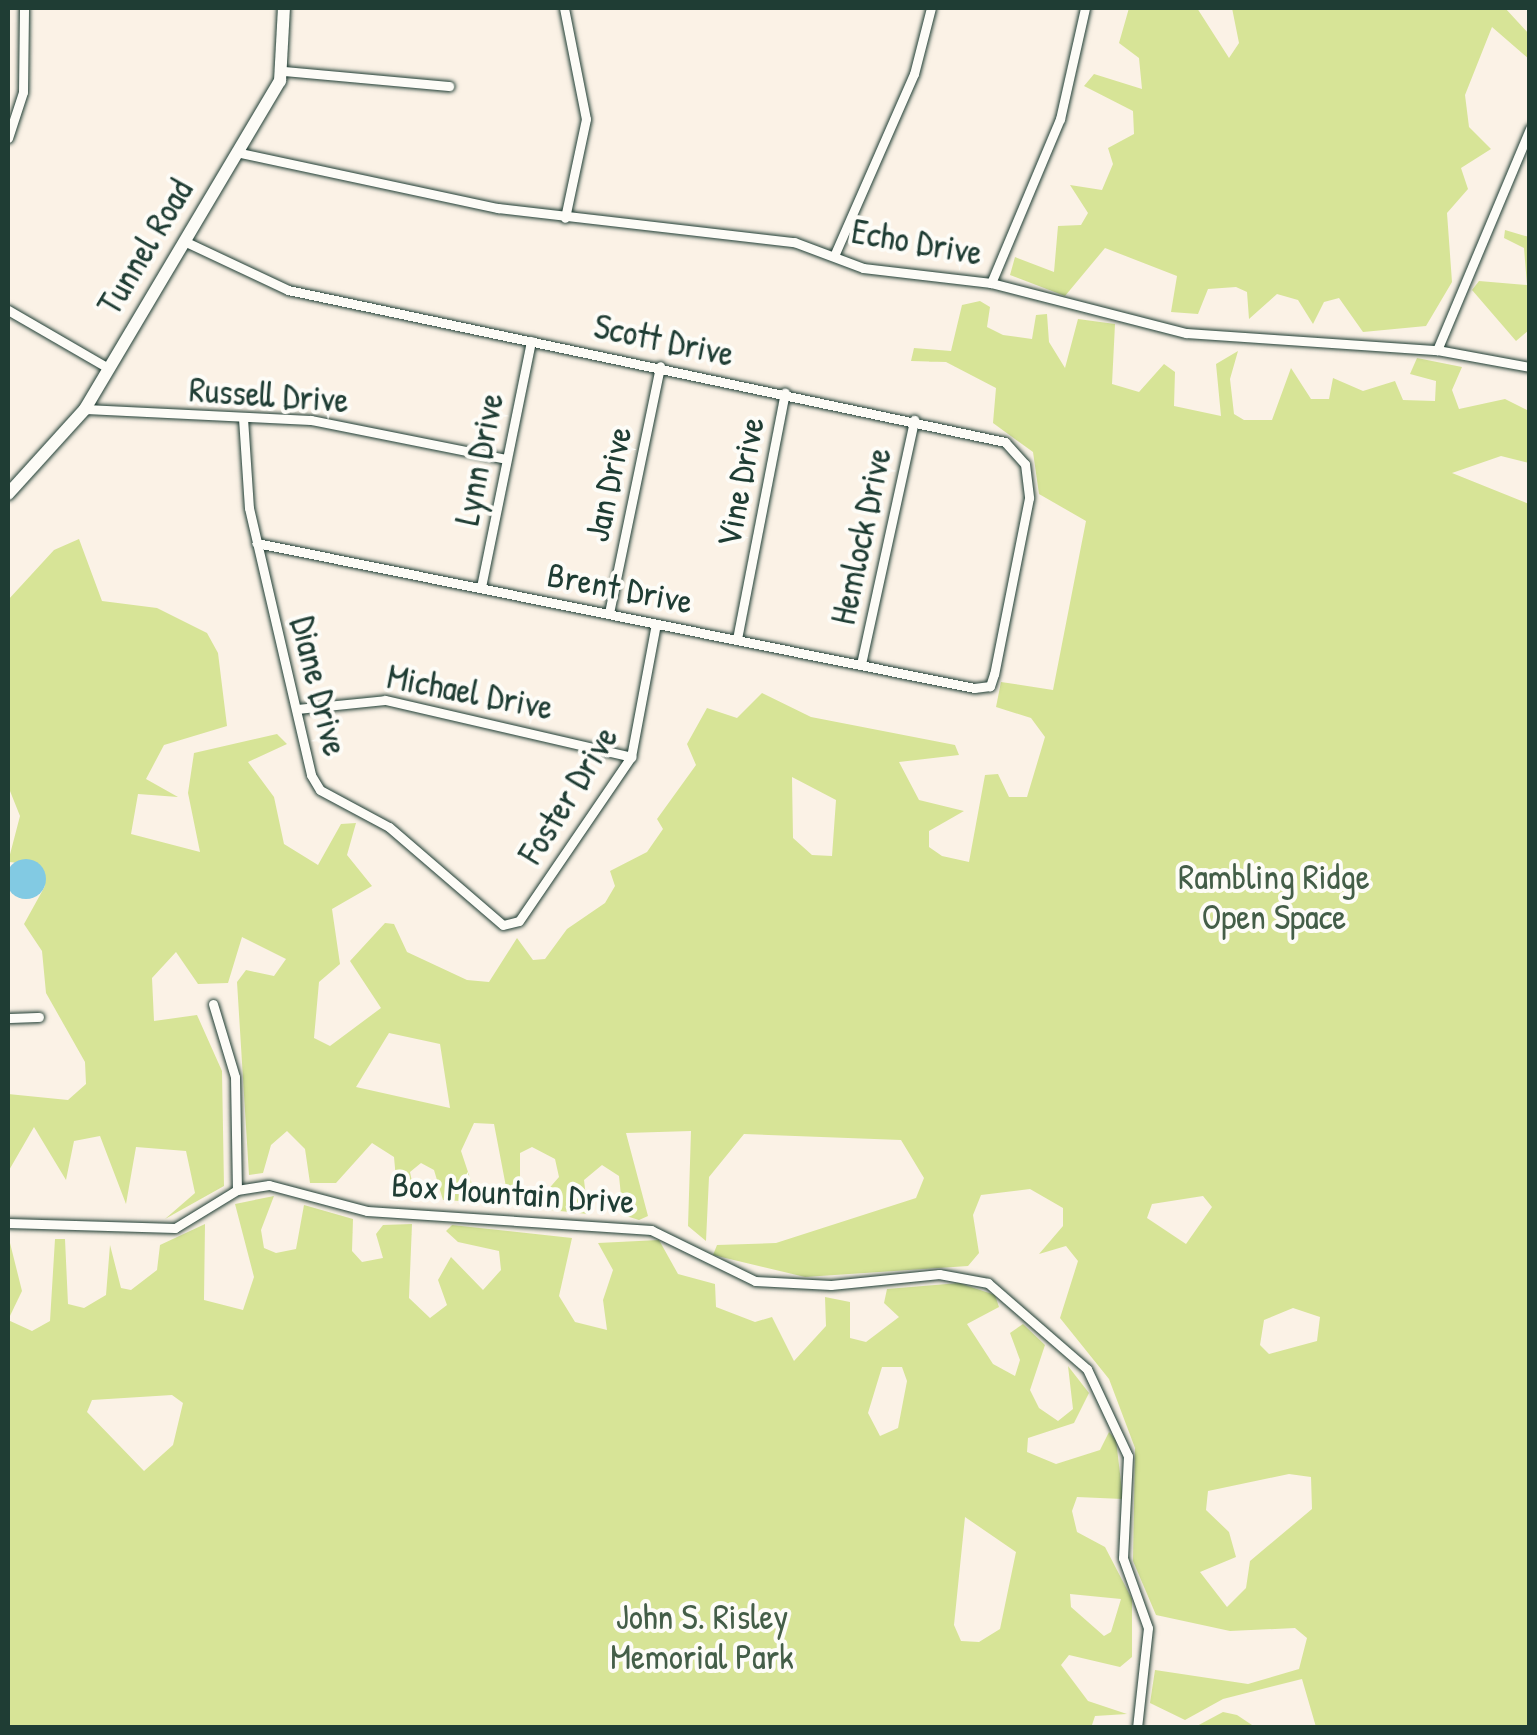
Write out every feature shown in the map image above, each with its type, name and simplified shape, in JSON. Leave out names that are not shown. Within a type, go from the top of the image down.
[{"type":"main road","name":"Tunnel Road","points":[[8,494],[85,410],[283,71],[284,8]]},
{"type":"street","points":[[8,138],[23,92],[24,8]]},
{"type":"street","points":[[564,8],[586,118],[565,218]]},
{"type":"street","points":[[834,256],[914,74],[931,8]]},
{"type":"street","points":[[991,283],[1060,118],[1085,8]]},
{"type":"street","points":[[283,71],[449,86]]},
{"type":"street","points":[[1437,350],[1530,129]]},
{"type":"street","name":"Echo Drive","points":[[236,152],[565,218],[736,232],[834,256],[991,283],[1186,334],[1437,350],[1530,367]]},
{"type":"street","name":"Scott Drive","points":[[184,241],[260,282],[914,420],[1019,452],[1030,498],[994,674],[990,686],[974,688]]},
{"type":"street","points":[[8,310],[108,368]]},
{"type":"street","name":"Lynn Drive","points":[[481,588],[531,341]]},
{"type":"street","name":"Jan Drive","points":[[610,613],[660,366]]},
{"type":"street","name":"Vine Drive","points":[[737,639],[785,393]]},
{"type":"street","name":"Russell Drive","points":[[85,410],[340,424],[506,459]]},
{"type":"street","name":"Diane Drive","points":[[242,418],[257,543],[320,790],[390,827],[478,909],[511,926]]},
{"type":"street","name":"Hemlock Drive","points":[[861,664],[914,420]]},
{"type":"street","name":"Brent Drive","points":[[257,543],[974,688]]},
{"type":"street","name":"Foster Drive","points":[[511,926],[631,757],[656,624]]},
{"type":"street","name":"Michael Drive","points":[[297,709],[385,700],[631,757]]},
{"type":"street","points":[[8,1224],[175,1228],[238,1190],[235,1077],[214,1004]]},
{"type":"street","points":[[8,1018],[39,1017]]},
{"type":"street","name":"Box Mountain Drive","points":[[238,1190],[280,1187],[367,1211],[651,1230],[732,1275],[781,1285],[939,1274],[999,1288],[1087,1369],[1128,1456],[1123,1558],[1148,1628],[1137,1728]]},
{"type":"green space","points":[[1129,8],[1197,8],[1229,58],[1239,43],[1232,8],[1505,8],[1529,34],[1529,59],[1492,27],[1465,95],[1469,127],[1491,149],[1461,168],[1468,189],[1447,213],[1452,282],[1426,326],[1363,332],[1339,298],[1324,302],[1313,324],[1298,300],[1277,294],[1249,319],[1247,292],[1236,287],[1208,289],[1198,314],[1171,312],[1177,276],[1105,248],[1065,296],[1010,275],[1015,257],[1054,272],[1058,226],[1081,225],[1088,213],[1070,185],[1102,190],[1113,164],[1108,148],[1134,134],[1133,111],[1084,86],[1094,74],[1142,89],[1139,58],[1119,43]]},
{"type":"green space","points":[[1505,230],[1529,237],[1529,330],[1516,341],[1472,290],[1479,281],[1527,285],[1524,248],[1504,238]]},
{"type":"green space","name":"Rambling Ridge Open Space","points":[[980,301],[990,307],[987,327],[1003,335],[1032,339],[1036,315],[1047,314],[1049,342],[1065,368],[1078,319],[1115,324],[1112,384],[1139,392],[1164,364],[1175,372],[1174,406],[1221,416],[1216,364],[1238,351],[1230,379],[1234,414],[1244,420],[1272,420],[1291,368],[1311,399],[1329,399],[1333,378],[1363,391],[1395,381],[1403,400],[1435,401],[1436,381],[1410,374],[1417,358],[1462,367],[1452,390],[1459,409],[1505,399],[1529,411],[1529,463],[1501,456],[1452,473],[1529,504],[1529,1727],[1316,1727],[1302,1679],[1223,1699],[1185,1720],[1150,1703],[1155,1670],[1248,1684],[1299,1669],[1307,1638],[1295,1628],[1230,1631],[1156,1615],[1133,1561],[1135,1448],[1109,1379],[1060,1318],[1078,1261],[1066,1246],[1039,1254],[1063,1226],[1063,1208],[1030,1189],[981,1195],[973,1215],[979,1253],[968,1266],[805,1277],[713,1255],[717,1245],[776,1243],[916,1198],[924,1178],[901,1140],[744,1134],[709,1177],[706,1241],[688,1226],[691,1131],[626,1133],[648,1216],[639,1220],[623,1215],[619,1176],[602,1165],[584,1180],[588,1214],[532,1208],[559,1177],[555,1159],[532,1147],[520,1153],[520,1182],[507,1192],[494,1124],[474,1123],[461,1151],[478,1202],[443,1200],[434,1170],[421,1163],[410,1172],[415,1196],[398,1201],[394,1157],[372,1143],[336,1183],[310,1183],[305,1149],[287,1131],[271,1145],[263,1173],[249,1175],[237,982],[246,970],[274,976],[286,959],[242,937],[228,983],[198,984],[176,952],[152,978],[154,1021],[197,1015],[222,1071],[224,1186],[165,1219],[195,1193],[186,1151],[136,1147],[126,1204],[100,1136],[74,1141],[66,1180],[34,1127],[8,1172],[8,1094],[68,1100],[86,1084],[85,1062],[46,993],[42,951],[24,924],[45,886],[36,864],[8,862],[20,816],[8,786],[8,600],[54,550],[79,539],[102,601],[157,608],[207,633],[218,653],[227,726],[164,745],[146,779],[178,797],[138,794],[131,834],[200,852],[188,793],[194,753],[277,734],[287,744],[248,762],[274,797],[284,844],[318,865],[341,824],[356,823],[347,855],[372,886],[332,909],[340,964],[319,982],[314,1038],[330,1046],[381,1008],[350,961],[385,923],[394,924],[407,952],[467,980],[489,982],[517,938],[533,960],[545,959],[567,929],[605,903],[615,886],[610,871],[647,852],[663,829],[657,819],[696,765],[687,744],[707,708],[737,718],[762,693],[811,717],[955,745],[959,755],[899,762],[919,800],[964,811],[929,831],[929,847],[942,856],[969,862],[985,775],[998,774],[1009,797],[1027,797],[1045,737],[1031,718],[996,707],[1001,682],[1053,690],[1086,521],[1039,494],[1033,452],[993,423],[996,388],[946,362],[911,361],[914,348],[951,351],[962,305]],"holes":[[[792,777],[836,800],[832,856],[812,855],[793,838]],[[389,1033],[440,1044],[450,1108],[356,1087]],[[1203,1196],[1212,1207],[1186,1244],[1147,1218],[1152,1204]],[[1293,1308],[1320,1317],[1317,1341],[1269,1354],[1260,1345],[1264,1320]],[[1289,1474],[1311,1477],[1312,1509],[1250,1561],[1246,1588],[1227,1607],[1200,1572],[1236,1557],[1229,1532],[1206,1510],[1208,1491]]]},
{"type":"green space","name":"John S. Risley Memorial Park","points":[[274,1196],[261,1230],[264,1248],[276,1253],[296,1249],[304,1205],[353,1219],[352,1251],[362,1262],[383,1258],[376,1234],[383,1225],[412,1224],[409,1298],[430,1318],[447,1305],[438,1280],[451,1257],[483,1290],[501,1270],[499,1251],[458,1242],[446,1231],[452,1225],[572,1238],[559,1296],[575,1322],[607,1330],[603,1300],[613,1270],[598,1243],[659,1240],[678,1274],[715,1284],[716,1307],[755,1322],[772,1317],[794,1361],[826,1326],[825,1297],[850,1302],[850,1338],[866,1342],[899,1317],[884,1303],[887,1289],[959,1283],[995,1295],[999,1307],[967,1324],[993,1364],[1015,1376],[1020,1360],[1010,1333],[1023,1324],[1045,1345],[1030,1390],[1039,1408],[1058,1421],[1073,1409],[1068,1366],[1089,1393],[1074,1423],[1028,1438],[1027,1452],[1056,1464],[1100,1450],[1109,1432],[1116,1440],[1123,1499],[1077,1497],[1072,1511],[1077,1532],[1105,1547],[1132,1599],[1132,1657],[1120,1667],[1069,1655],[1061,1665],[1088,1701],[1127,1714],[1095,1716],[1091,1728],[8,1727],[8,1320],[32,1331],[50,1321],[55,1239],[65,1239],[68,1304],[84,1308],[106,1295],[110,1245],[121,1288],[131,1290],[157,1270],[160,1245],[205,1224],[204,1300],[243,1310],[254,1277],[235,1204]],"holes":[[[882,1367],[902,1367],[907,1381],[898,1428],[880,1436],[868,1413]],[[172,1395],[183,1403],[173,1445],[144,1471],[87,1412],[92,1400]],[[965,1517],[1016,1552],[1000,1629],[979,1642],[961,1641],[954,1625]],[[1070,1594],[1121,1599],[1111,1632],[1104,1636],[1071,1607]]]},
{"type":"green space","points":[[8,1235],[22,1291],[8,1320]]},
{"type":"green space","points":[[1223,1712],[1237,1715],[1255,1727],[1195,1727]]},
{"type":"water","points":[[26,859],[40,865],[46,879],[40,893],[26,899],[12,893],[6,879],[12,865]]}]
